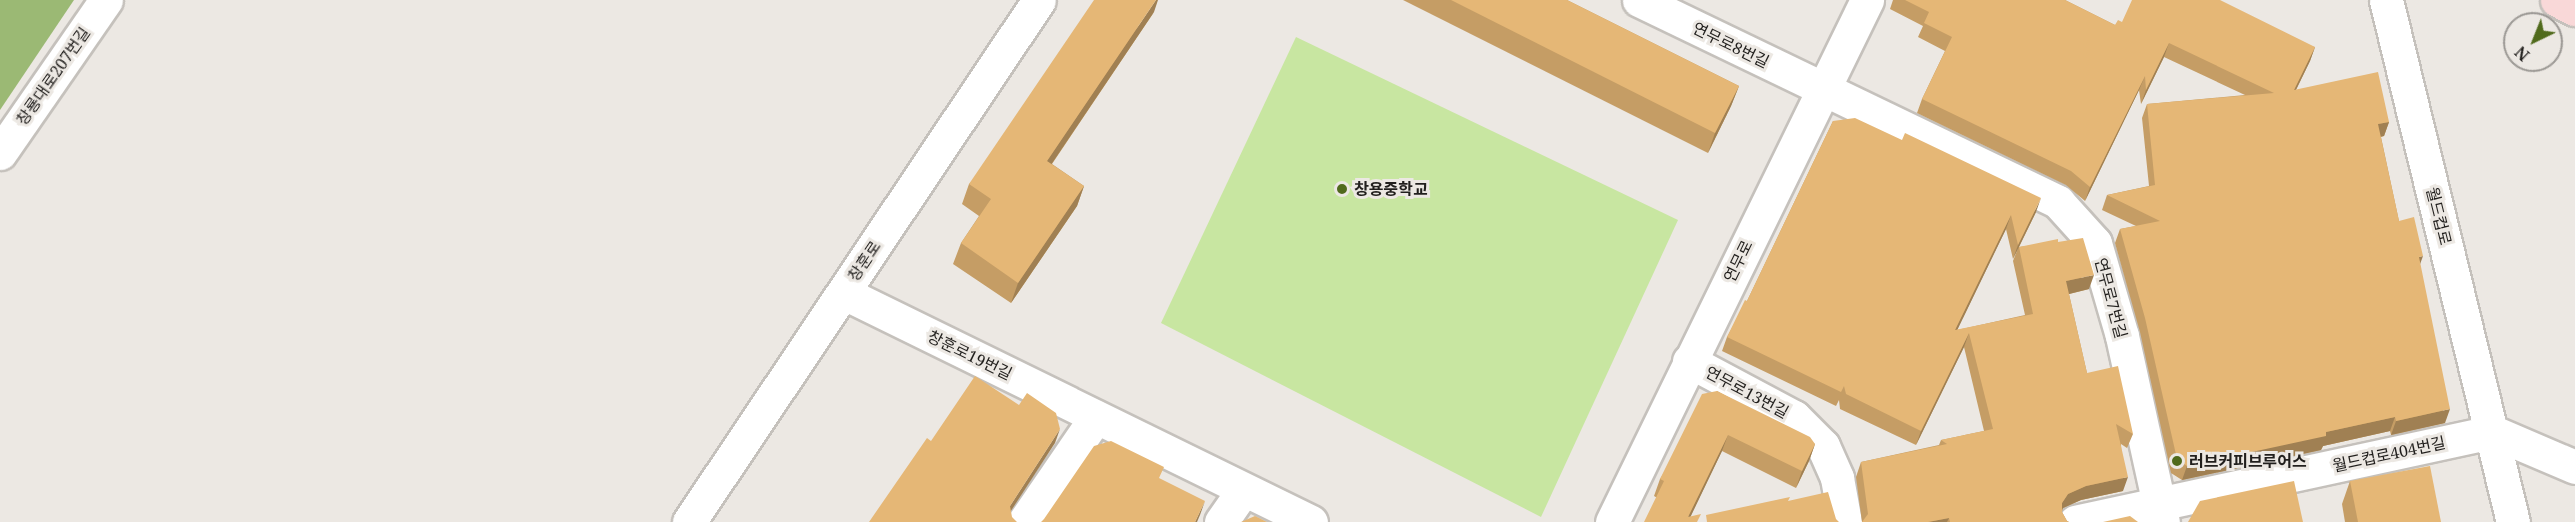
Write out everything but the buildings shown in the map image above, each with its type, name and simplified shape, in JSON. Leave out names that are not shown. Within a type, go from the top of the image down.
[{"type":"main road","points":[[2557,0],[2575,9]]},
{"type":"street","name":"창룡대로207번길","points":[[0,153],[106,0]]},
{"type":"street","name":"창훈로","points":[[689,522],[1039,0]]},
{"type":"street","name":"연무로8번길","points":[[1640,0],[1822,90]]},
{"type":"street","name":"연무로","points":[[1611,522],[1866,0]]},
{"type":"street","name":"월드컵로","points":[[2386,0],[2493,432],[2513,522]]},
{"type":"street","name":"연무로7번길","points":[[1822,90],[2058,202],[2095,243],[2122,336],[2161,513]]},
{"type":"street","name":"창훈로19번길","points":[[844,292],[1311,522]]},
{"type":"street","name":"연무로13번길","points":[[1689,361],[1794,417],[1823,446],[1837,478],[1845,522]]},
{"type":"street","points":[[1024,522],[1096,417]]},
{"type":"street","points":[[2493,432],[2575,467]]},
{"type":"street","name":"월드컵로404번길","points":[[2075,522],[2161,513],[2493,432]]},
{"type":"street","points":[[1221,522],[1243,490]]},
{"type":"green space","points":[[0,0],[74,0],[0,110]]},
{"type":"green space","points":[[1296,37],[1678,220],[1541,517],[1161,323]]},
{"type":"place","name":"창용중학교","points":[[1342,189]]},
{"type":"place","name":"러브커피브루어스","points":[[2177,461]]}]
